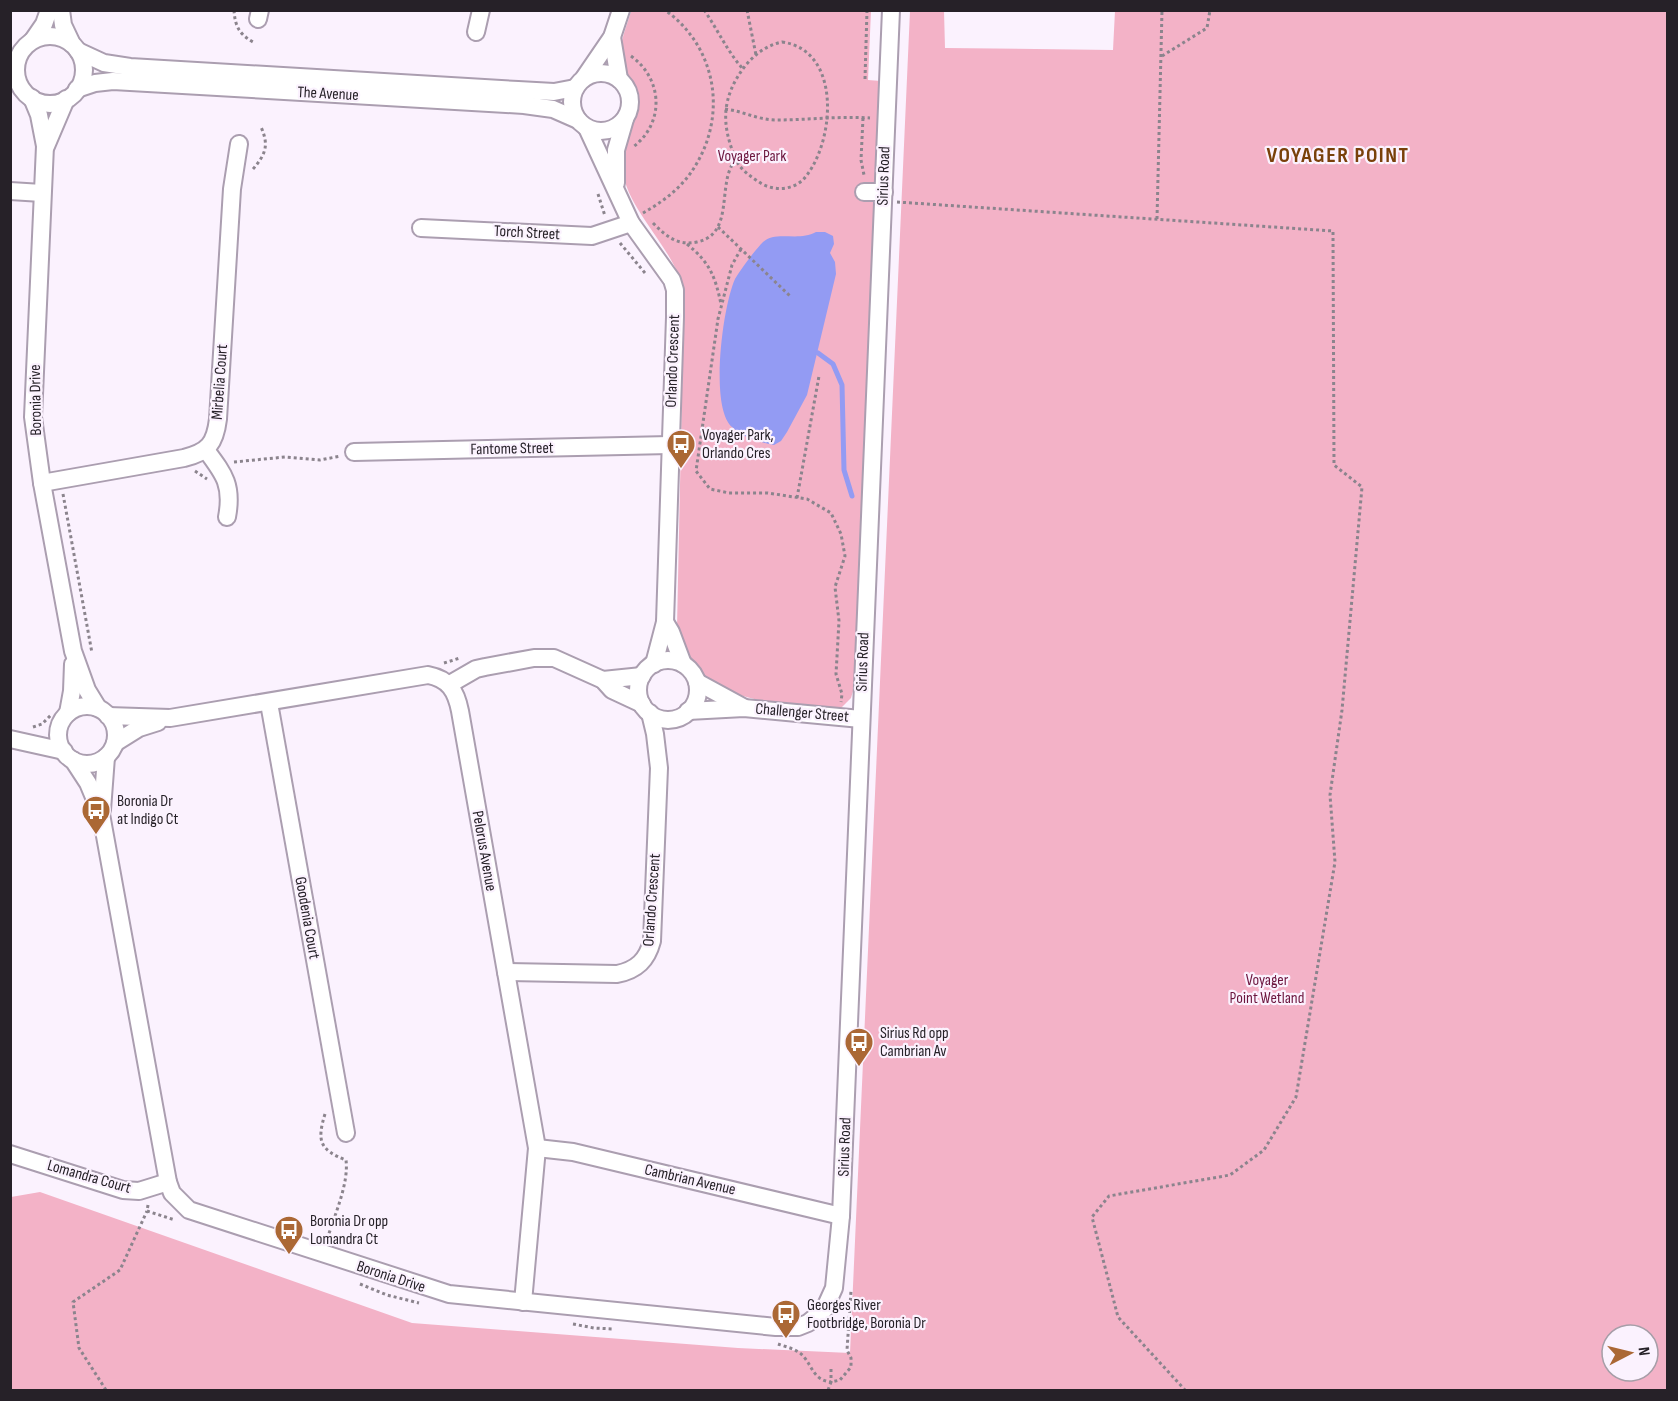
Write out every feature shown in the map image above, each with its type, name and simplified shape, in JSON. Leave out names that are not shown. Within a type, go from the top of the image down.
[{"type":"street","points":[[49,10],[44,24],[22,47],[16,67],[21,89],[46,103],[57,103],[72,94],[83,72],[81,59],[63,25],[61,10]]},
{"type":"street","points":[[476,33],[481,10]]},
{"type":"street","points":[[579,83],[593,74],[602,73],[619,79],[625,85],[629,98],[625,118],[615,128],[607,131],[594,131],[582,124],[572,105],[579,83],[612,37],[621,10]]},
{"type":"street","name":"Sirius Road","points":[[824,1310],[834,1288],[841,1216],[861,718],[874,194],[886,119],[891,10]]},
{"type":"street","points":[[22,47],[44,36],[56,36],[75,48]]},
{"type":"street","points":[[612,37],[619,79]]},
{"type":"street","name":"The Avenue","points":[[75,48],[104,63],[130,67],[554,92],[579,83]]},
{"type":"street","name":"The Avenue","points":[[72,94],[94,83],[113,81],[512,105],[553,109],[582,124]]},
{"type":"street","name":"Boronia Drive","points":[[21,89],[39,115],[45,146],[33,402],[50,482],[73,651],[72,691],[64,719]]},
{"type":"street","name":"Boronia Drive","points":[[45,146],[72,94]]},
{"type":"street","name":"Orlando Crescent","points":[[616,190],[616,150],[625,118]]},
{"type":"street","name":"Orlando Crescent","points":[[582,124],[616,190],[667,271],[675,290],[665,622],[654,664]]},
{"type":"street","name":"Mirbelia Court","points":[[206,450],[214,438],[218,419],[232,189],[239,144]]},
{"type":"street","points":[[10,191],[42,193]]},
{"type":"street","name":"Torch Street","points":[[421,228],[591,236],[613,231],[635,219]]},
{"type":"street","name":"Fantome Street","points":[[354,452],[670,445]]},
{"type":"street","points":[[50,482],[184,458],[206,450],[227,480],[230,502],[227,517]]},
{"type":"street","name":"Orlando Crescent","points":[[665,622],[672,632],[683,664]]},
{"type":"street","name":"Boronia Drive","points":[[73,651],[87,690],[103,712]]},
{"type":"street","points":[[14,740],[87,764],[97,762],[139,728],[170,718],[428,675],[438,677],[450,684],[476,669],[544,658],[563,662],[603,680],[612,690],[661,719],[683,715],[694,704],[697,696],[697,682],[690,670],[683,664],[668,660],[654,664],[642,676],[639,690],[646,709]]},
{"type":"street","points":[[603,680],[642,676]]},
{"type":"street","name":"Challenger Street","points":[[697,682],[744,708]]},
{"type":"street","name":"Pelorus Avenue","points":[[450,684],[460,711],[537,1148],[523,1302]]},
{"type":"street","name":"Goodenia Court","points":[[269,703],[346,1133]]},
{"type":"street","points":[[14,740],[64,719],[80,707],[103,712],[170,718]]},
{"type":"street","name":"Challenger Street","points":[[683,715],[744,708],[861,718]]},
{"type":"street","name":"Orlando Crescent","points":[[506,972],[617,974],[637,967],[645,959],[652,941],[659,768],[656,734],[646,709]]},
{"type":"street","points":[[103,712],[115,726],[110,750]]},
{"type":"street","name":"Orlando Crescent","points":[[659,768],[668,737],[683,715]]},
{"type":"street","points":[[64,719],[59,741],[68,756]]},
{"type":"street","name":"Boronia Drive","points":[[101,814],[110,750]]},
{"type":"street","name":"Boronia Drive","points":[[68,756],[88,783],[101,814],[168,1182],[172,1193],[180,1203],[200,1215],[440,1292],[788,1328],[808,1323],[824,1310]]},
{"type":"street","name":"Cambrian Avenue","points":[[537,1148],[573,1152],[841,1216]]},
{"type":"street","name":"Lomandra Court","points":[[10,1154],[123,1190],[140,1191],[168,1182]]},
{"type":"path","points":[[234,10],[239,32],[253,42]]},
{"type":"path","points":[[665,10],[690,34],[706,59],[713,93],[711,128],[692,172],[670,195],[635,219],[675,242],[705,240],[718,227],[723,217],[727,180],[735,158]]},
{"type":"path","points":[[704,10],[715,25],[730,55],[743,69]]},
{"type":"path","points":[[747,10],[756,55]]},
{"type":"path","points":[[866,79],[867,10]]},
{"type":"path","points":[[1156,219],[1162,10]]},
{"type":"path","points":[[1162,56],[1207,28],[1210,10]]},
{"type":"path","points":[[782,42],[795,44],[806,50],[822,73],[826,90],[827,117],[824,137],[807,176],[794,186],[777,189],[766,187],[738,165],[725,122],[725,109],[731,88],[743,69],[756,55],[772,44],[782,42]]},
{"type":"path","points":[[624,52],[633,57],[647,71],[656,91],[653,122],[649,130],[635,146],[626,150]]},
{"type":"path","points":[[725,109],[775,120],[827,117],[886,119]]},
{"type":"path","points":[[863,118],[861,160],[874,194],[1156,219],[1333,231],[1334,465],[1362,487],[1341,710],[1330,795],[1335,862],[1296,1097],[1264,1150],[1230,1175],[1109,1196],[1092,1217],[1118,1317],[1185,1390]]},
{"type":"path","points":[[597,193],[622,246],[646,274]]},
{"type":"path","points":[[718,227],[790,296]]},
{"type":"path","points":[[686,243],[701,256],[715,276],[721,306]]},
{"type":"path","points":[[741,249],[732,265],[713,343],[696,471],[710,489],[729,493],[768,494],[807,499],[831,513],[841,534],[845,556],[835,587],[839,621],[836,674],[842,694],[838,715]]},
{"type":"path","points":[[797,498],[819,375]]},
{"type":"path","points":[[50,482],[66,507],[94,660]]},
{"type":"path","points":[[438,663],[447,663],[466,655]]},
{"type":"path","points":[[106,1390],[79,1348],[73,1302],[120,1270],[147,1211],[150,1188]]},
{"type":"path","points":[[147,1211],[180,1222]]},
{"type":"path","points":[[352,1280],[387,1295],[420,1304]]},
{"type":"path","points":[[775,1344],[804,1356],[814,1374],[825,1381],[840,1380],[851,1367],[851,1358],[847,1350],[851,1286]]},
{"type":"path","points":[[565,1322],[594,1328],[621,1329]]},
{"type":"path","points":[[828,1390],[831,1382],[831,1366]]},
{"type":"green space","name":"Voyager Park","points":[[631,11],[871,11],[868,80],[881,81],[856,681],[851,698],[840,709],[761,701],[723,688],[707,678],[694,665],[677,627],[684,296],[673,263],[631,197],[624,180],[623,156],[637,104],[635,94],[620,61],[622,39]]},
{"type":"green space","name":"Voyager Point Wetland","points":[[910,11],[944,11],[945,48],[1113,50],[1115,11],[1667,11],[1667,1390],[11,1390],[11,1197],[40,1192],[412,1323],[738,1348],[850,1353]]},
{"type":"water","points":[[825,232],[833,236],[834,244],[830,253],[835,262],[836,274],[807,395],[781,441],[774,445],[757,441],[746,437],[732,427],[725,416],[721,399],[720,355],[730,292],[735,279],[763,242],[774,237],[802,236]]},
{"type":"waterway","points":[[818,353],[833,364],[842,385],[844,470],[852,496]]},
{"type":"place","name":"Voyager Park, Orlando Cres","points":[[681,470]]},
{"type":"place","name":"Boronia Dr at Indigo Ct","points":[[96,836]]},
{"type":"place","name":"Sirius Rd opp Cambrian Av","points":[[859,1068]]},
{"type":"place","name":"Boronia Dr opp Lomandra Ct","points":[[289,1256]]},
{"type":"place","name":"Georges River Footbridge, Boronia Dr","points":[[786,1340]]},
{"type":"district","name":"VOYAGER POINT","points":[[1338,155]]}]
